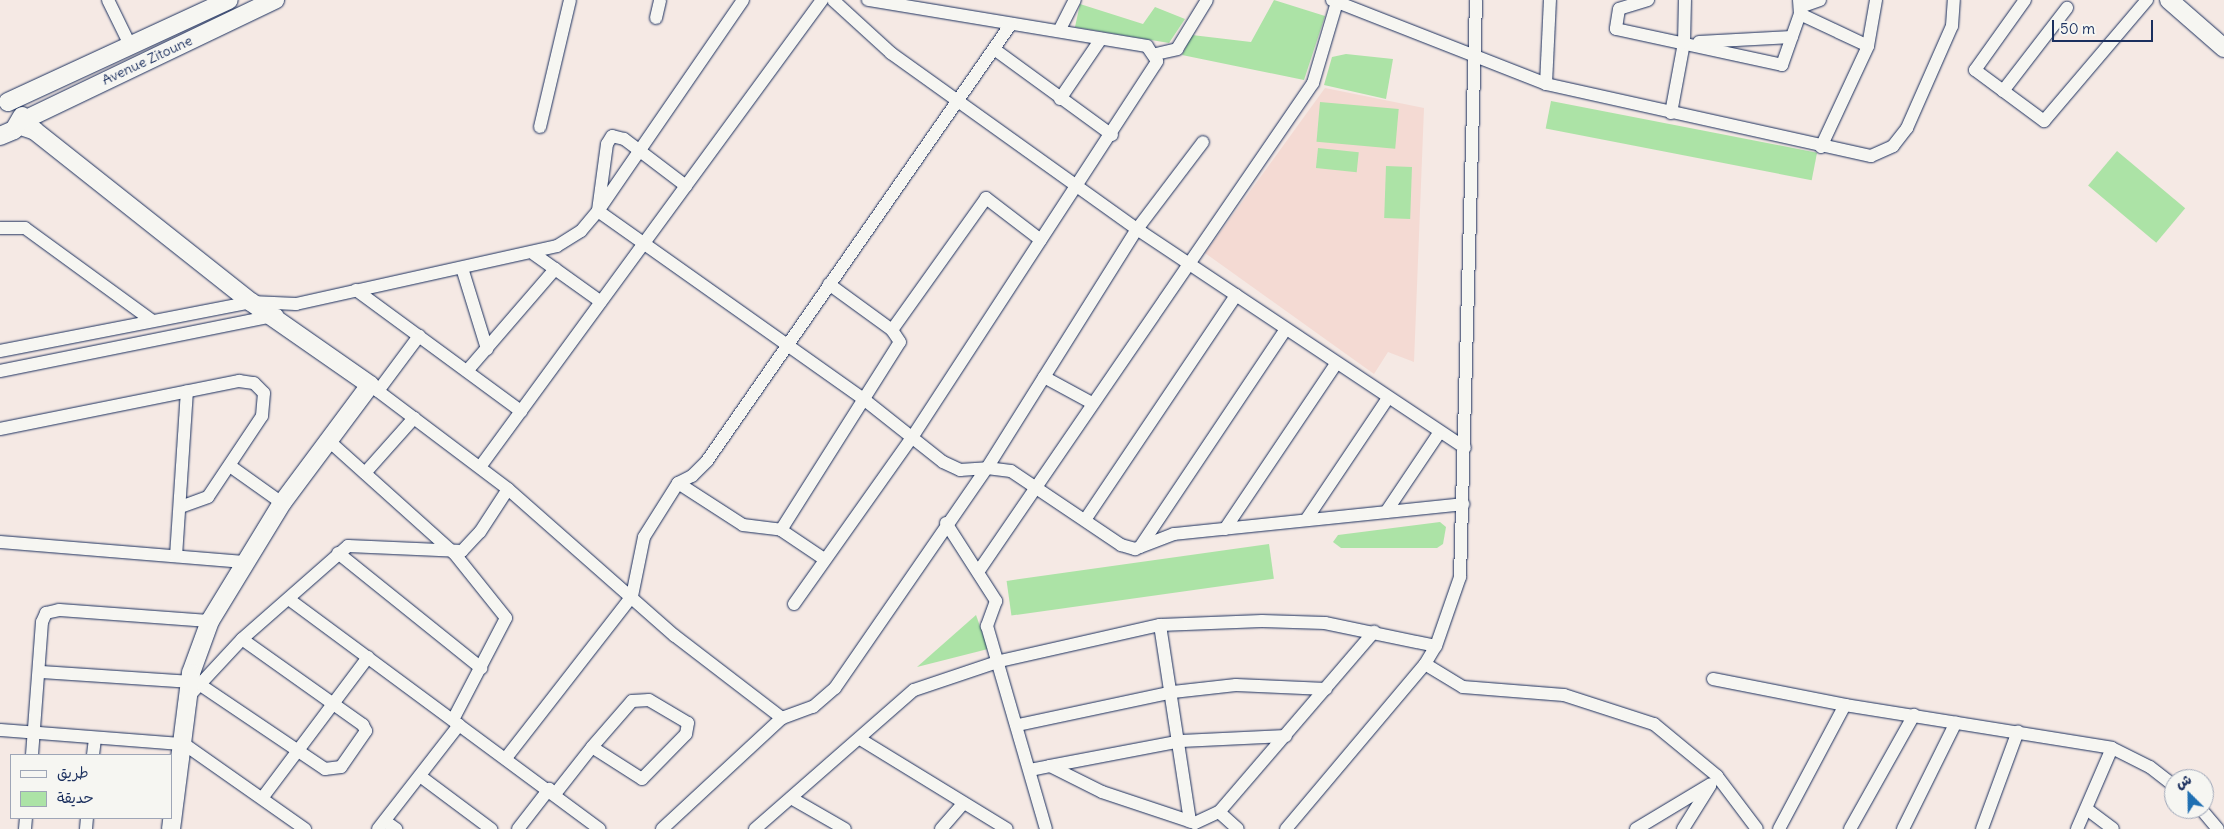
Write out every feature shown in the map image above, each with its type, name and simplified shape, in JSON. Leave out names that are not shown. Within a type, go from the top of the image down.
[{"type":"street","points":[[108,0],[130,45]]},
{"type":"street","name":"Avenue Zitoune","points":[[3,101],[229,0]]},
{"type":"street","name":"Avenue Zitoune","points":[[0,136],[19,124],[275,0]]},
{"type":"street","points":[[540,127],[570,0]]},
{"type":"street","points":[[656,18],[660,0]]},
{"type":"street","points":[[0,351],[251,302],[296,304],[534,254],[570,240],[598,211],[641,152],[743,0]]},
{"type":"street","points":[[480,467],[822,0]]},
{"type":"street","points":[[833,0],[891,53],[1137,229],[1439,433],[1465,448]]},
{"type":"street","points":[[794,604],[824,558],[913,436],[1156,68],[1156,54],[1147,46],[890,2],[868,0]]},
{"type":"street","points":[[1059,31],[1075,0]]},
{"type":"street","points":[[1156,54],[1178,49],[1207,0]]},
{"type":"street","points":[[1286,829],[1425,664],[1436,646],[1460,578],[1478,57],[1476,0]]},
{"type":"street","points":[[1546,84],[1550,0]]},
{"type":"street","points":[[1648,0],[1619,9],[1616,29],[1782,65],[1800,7]]},
{"type":"street","points":[[1671,113],[1684,43],[1685,0]]},
{"type":"street","points":[[1800,7],[1820,0]]},
{"type":"street","points":[[1821,147],[1868,46],[1876,0]]},
{"type":"street","points":[[978,572],[1187,262],[1313,84],[1334,1],[1546,84],[1821,147],[1871,156],[1902,136],[1952,26],[1954,0]]},
{"type":"street","points":[[2025,0],[1975,65],[1978,74],[2048,120],[2146,0]]},
{"type":"street","points":[[2169,0],[2224,48]]},
{"type":"street","points":[[1800,7],[1868,46]]},
{"type":"street","points":[[2003,91],[2067,8]]},
{"type":"street","points":[[506,758],[632,596],[644,537],[678,483],[703,466],[784,347],[1011,24]]},
{"type":"street","points":[[1684,43],[1792,37]]},
{"type":"street","points":[[1060,99],[1101,39]]},
{"type":"street","points":[[994,49],[1060,99],[1112,135]]},
{"type":"street","name":"Avenue Zitoune","points":[[3,101],[21,109],[19,124]]},
{"type":"street","points":[[19,124],[35,131],[251,302],[374,388],[480,467],[508,489],[676,636],[782,718]]},
{"type":"street","points":[[598,211],[609,139],[619,136],[686,186]]},
{"type":"street","points":[[662,829],[782,718],[813,707],[835,688],[946,523],[987,468],[1137,229],[1203,142]]},
{"type":"street","points":[[892,330],[986,198],[1041,240]]},
{"type":"street","points":[[598,211],[784,347],[866,401],[960,470],[987,468],[1011,471],[1121,545],[1140,547],[1174,534],[1463,504]]},
{"type":"street","points":[[0,228],[25,228],[151,320]]},
{"type":"street","points":[[534,254],[601,302]]},
{"type":"street","points":[[462,268],[487,349]]},
{"type":"street","points":[[467,371],[555,269]]},
{"type":"street","points":[[782,530],[899,349],[900,342],[892,330],[829,284]]},
{"type":"street","points":[[356,290],[521,411]]},
{"type":"street","points":[[1085,520],[1236,295]]},
{"type":"street","points":[[0,371],[274,317],[296,304]]},
{"type":"street","points":[[1140,547],[1286,330]]},
{"type":"street","points":[[171,829],[193,687],[210,621],[244,562],[282,503],[329,441],[419,336]]},
{"type":"street","points":[[1225,529],[1336,364]]},
{"type":"street","points":[[1044,377],[1092,403]]},
{"type":"street","points":[[0,429],[187,391],[248,381],[264,393],[262,416],[208,497],[181,507]]},
{"type":"street","points":[[176,556],[181,507],[187,391]]},
{"type":"street","points":[[1306,520],[1388,398]]},
{"type":"street","points":[[365,473],[414,418]]},
{"type":"street","points":[[1386,512],[1439,433]]},
{"type":"street","points":[[329,441],[454,553],[506,618],[480,668],[456,722],[420,776],[382,825],[396,829]]},
{"type":"street","points":[[230,466],[282,503]]},
{"type":"street","points":[[678,483],[743,525],[782,530],[824,558]]},
{"type":"street","points":[[193,687],[242,639],[290,600],[338,553],[362,544],[454,553],[474,540],[508,489]]},
{"type":"street","points":[[946,523],[996,601],[987,626],[1000,661],[1046,829]]},
{"type":"street","points":[[0,542],[244,562]]},
{"type":"street","points":[[338,553],[480,668]]},
{"type":"street","points":[[290,600],[552,792],[599,829]]},
{"type":"street","points":[[32,754],[40,672],[42,622],[52,610],[210,621]]},
{"type":"street","points":[[755,829],[914,690],[1000,661],[1160,625],[1271,621],[1374,632],[1436,646]]},
{"type":"street","points":[[1160,625],[1181,741],[1190,822]]},
{"type":"street","points":[[1050,766],[1102,792],[1190,822],[1206,821],[1219,812],[1374,632]]},
{"type":"street","points":[[40,672],[193,687],[325,769],[341,767],[366,732],[334,704],[242,639]]},
{"type":"street","points":[[263,798],[368,657]]},
{"type":"street","points":[[1425,664],[1463,687],[1564,695],[1654,724],[1714,780],[1757,829]]},
{"type":"street","points":[[1713,679],[1845,705],[2018,731],[2112,748],[2150,767],[2164,778]]},
{"type":"street","points":[[1018,724],[1173,692],[1236,685],[1326,689]]},
{"type":"street","points":[[518,829],[592,747],[637,699],[648,700],[688,723],[686,734],[642,779],[592,747]]},
{"type":"street","points":[[1779,829],[1845,705]]},
{"type":"street","points":[[1850,829],[1914,715]]},
{"type":"street","points":[[1904,829],[1956,722]]},
{"type":"street","points":[[0,730],[184,744],[305,829]]},
{"type":"street","points":[[1982,829],[2018,731]]},
{"type":"street","points":[[1030,770],[1181,741],[1286,736]]},
{"type":"street","points":[[93,754],[95,738]]},
{"type":"street","points":[[860,739],[963,804],[1007,829]]},
{"type":"street","points":[[2077,829],[2088,810],[2112,748]]},
{"type":"street","points":[[420,776],[490,829]]},
{"type":"street","points":[[1636,829],[1714,780]]},
{"type":"street","points":[[1683,829],[1714,780]]},
{"type":"street","points":[[791,798],[840,828]]},
{"type":"street","points":[[941,829],[963,804]]},
{"type":"street","points":[[2088,810],[2113,829]]},
{"type":"street","points":[[1219,812],[1238,829]]},
{"type":"street","points":[[2210,819],[2218,829]]},
{"type":"shaded area","points":[[1325,88],[1424,108],[1414,362],[1388,352],[1374,374],[1205,253]]},
{"type":"green space","points":[[1274,0],[1325,16],[1304,80],[1182,55],[1192,35],[1251,42]]},
{"type":"green space","points":[[1080,4],[1143,24],[1155,7],[1185,19],[1169,43],[1075,27]]},
{"type":"green space","points":[[1346,54],[1393,59],[1386,99],[1324,85],[1332,57]]},
{"type":"green space","points":[[1551,101],[1817,153],[1812,180],[1546,128]]},
{"type":"green space","points":[[1320,102],[1399,109],[1395,149],[1317,142]]},
{"type":"green space","points":[[1318,148],[1359,152],[1357,172],[1316,168]]},
{"type":"green space","points":[[2117,151],[2185,208],[2156,243],[2088,185]]},
{"type":"green space","points":[[1386,166],[1412,167],[1410,219],[1384,218]]},
{"type":"green space","points":[[1440,522],[1446,527],[1443,544],[1437,548],[1341,548],[1333,542],[1338,535]]},
{"type":"green space","points":[[1269,544],[1274,579],[1011,616],[1007,581]]},
{"type":"green space","points":[[976,615],[988,649],[917,667]]}]
